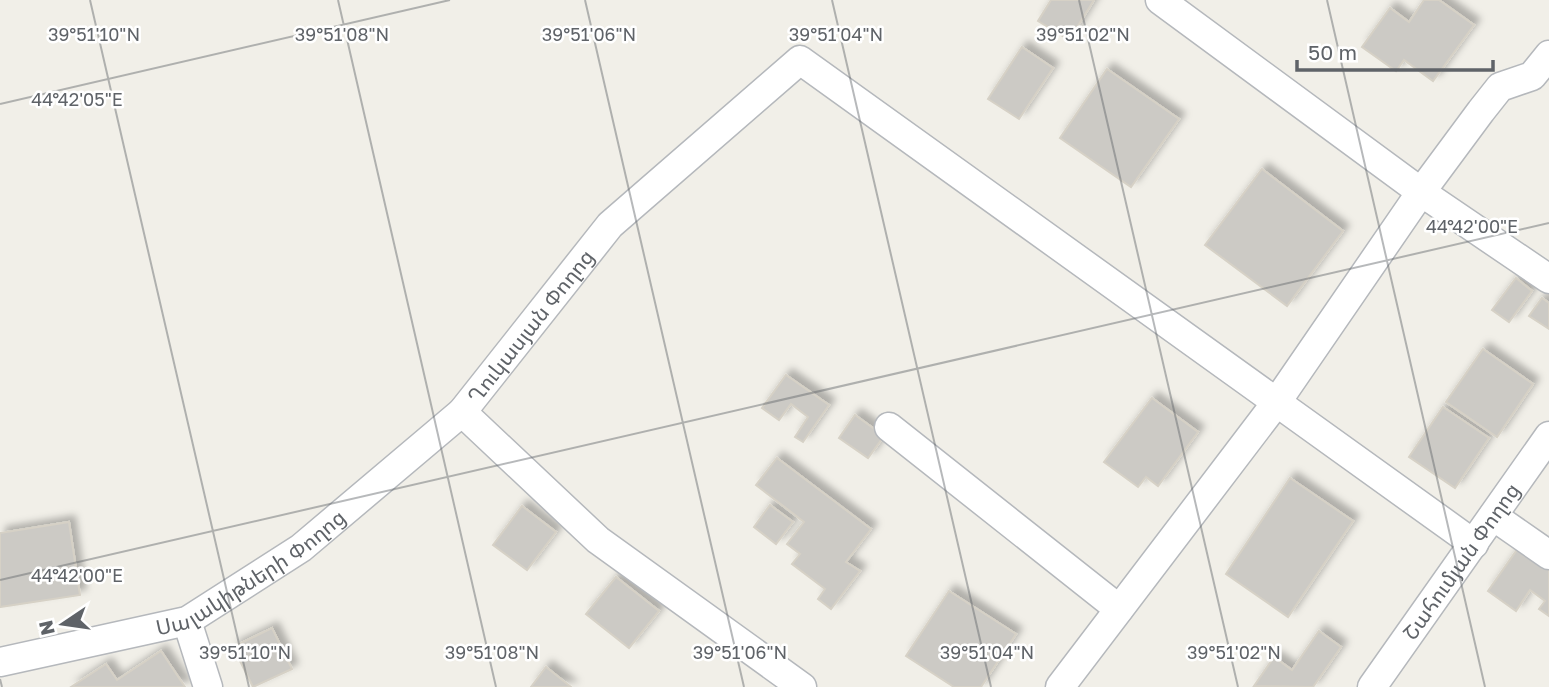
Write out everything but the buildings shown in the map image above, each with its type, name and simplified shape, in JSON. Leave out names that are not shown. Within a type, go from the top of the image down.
[{"type":"street","points":[[1160,0],[1421,192],[1549,279]]},
{"type":"street","points":[[1060,687],[1276,403],[1421,192],[1500,87],[1532,76],[1549,55]]},
{"type":"street","name":"Ղուկասյան Փողոց","points":[[802,687],[598,540],[462,412],[610,225],[800,60],[1276,403]]},
{"type":"street","points":[[1276,403],[1474,544]]},
{"type":"street","name":"Սալակիթների Փողոց","points":[[0,662],[187,621],[301,548],[462,412]]},
{"type":"street","points":[[890,427],[1119,609]]},
{"type":"street","name":"Շահումյան Փողոց","points":[[1372,687],[1549,436]]},
{"type":"street","points":[[1493,516],[1549,555]]},
{"type":"street","points":[[187,621],[208,687]]}]
